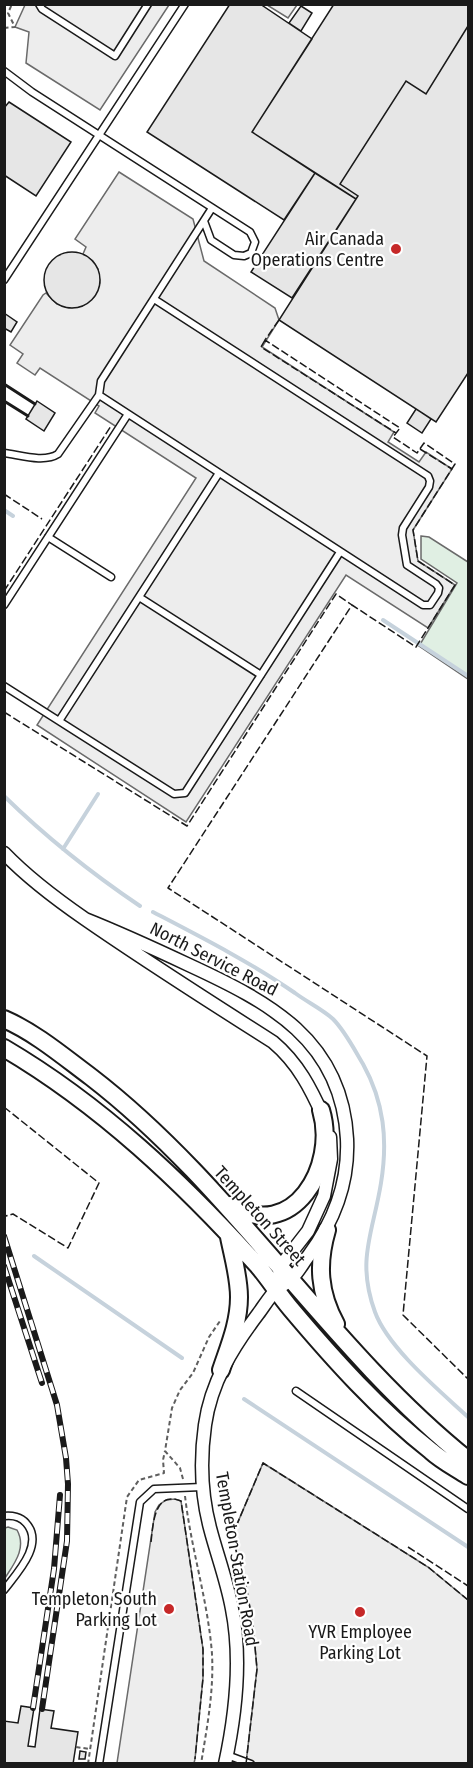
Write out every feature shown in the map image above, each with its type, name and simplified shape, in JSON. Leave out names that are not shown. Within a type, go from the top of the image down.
[{"type":"street","name":"North Service Road","points":[[4,853],[50,895],[127,950],[273,1042],[284,1051],[303,1075],[328,1128],[332,1159],[324,1196],[286,1273]]},
{"type":"street","name":"North Service Road","points":[[85,919],[248,994],[279,1013],[313,1047],[336,1086],[346,1128],[347,1155],[338,1206],[327,1230],[286,1273]]},
{"type":"street","name":"Templeton Street","points":[[4,1019],[62,1055],[120,1099],[152,1129],[218,1198],[359,1356],[419,1419],[468,1460]]},
{"type":"street","name":"Templeton Street","points":[[4,1048],[62,1084],[125,1134],[167,1172],[258,1266],[305,1325],[370,1397],[432,1453],[468,1476]]},
{"type":"street","points":[[218,1198],[244,1212],[259,1215],[281,1212],[302,1199],[316,1174],[323,1152],[325,1129],[321,1110]]},
{"type":"street","points":[[327,1230],[320,1255],[321,1286],[339,1330],[359,1356]]},
{"type":"street","points":[[221,1370],[235,1328],[238,1309],[238,1284],[228,1236]]},
{"type":"street","name":"Templeton Station Road","points":[[226,1759],[237,1685],[235,1631],[202,1487],[205,1422],[214,1387],[233,1347],[286,1273]]},
{"type":"lane","points":[[39,4],[42,9],[115,56],[148,4]]},
{"type":"lane","points":[[4,280],[184,4]]},
{"type":"lane","points":[[4,71],[32,92],[252,234],[255,242],[253,250],[244,256],[234,255],[211,240],[204,221]]},
{"type":"lane","points":[[4,453],[44,458],[55,457],[62,450],[99,395],[101,381],[212,208]]},
{"type":"lane","points":[[99,395],[423,605],[430,605],[438,593],[439,588],[407,565],[402,535],[403,528],[429,487],[428,476],[154,299]]},
{"type":"lane","points":[[4,605],[128,414]]},
{"type":"lane","points":[[59,721],[219,473]]},
{"type":"lane","points":[[48,537],[111,578]]},
{"type":"lane","points":[[4,686],[174,794],[181,794],[187,790],[340,552]]},
{"type":"lane","points":[[139,597],[261,675]]},
{"type":"lane","points":[[296,1391],[468,1509]]},
{"type":"lane","points":[[99,1764],[140,1502],[154,1489],[202,1487]]},
{"type":"lane","points":[[4,1516],[12,1515],[23,1520],[30,1529],[33,1540],[26,1559],[4,1590]]},
{"type":"lane","points":[[226,1759],[249,1763]]},
{"type":"path","points":[[4,28],[15,27],[9,13],[12,4]]},
{"type":"path","points":[[276,1223],[280,1241]]},
{"type":"path","points":[[183,1480],[180,1468],[165,1451],[172,1408],[180,1390],[193,1374],[209,1337],[221,1319]]},
{"type":"path","points":[[186,1503],[212,1654],[210,1707],[201,1764]]},
{"type":"path","points":[[76,1747],[90,1749]]},
{"type":"green space","points":[[421,536],[429,537],[468,562],[468,679],[419,646],[457,583],[421,559]]},
{"type":"green space","points":[[5,1528],[17,1530],[21,1543],[18,1556],[5,1578]]},
{"type":"shaded area","points":[[25,5],[169,5],[100,110],[26,63],[29,32],[15,27]]},
{"type":"shaded area","points":[[267,5],[297,5],[288,18]]},
{"type":"shaded area","points":[[119,172],[193,219],[204,261],[275,308],[279,320],[262,347],[394,432],[388,442],[419,462],[426,452],[452,469],[413,530],[418,561],[455,585],[428,628],[346,575],[186,822],[37,725],[196,478],[95,413],[99,406],[40,368],[35,375],[17,363],[23,354],[10,345],[46,293],[57,304],[69,308],[82,306],[94,297],[100,283],[98,269],[93,261],[83,254],[86,247],[75,239]]},
{"type":"shaded area","name":"YVR Employee Parking Lot","points":[[263,1463],[428,1567],[468,1600],[468,1763],[246,1763],[257,1669],[246,1585],[232,1536]]},
{"type":"shaded area","name":"Templeton South Parking Lot","points":[[166,1500],[181,1501],[203,1649],[203,1678],[195,1759],[194,1763],[117,1763],[155,1512]]},
{"type":"building","points":[[230,4],[260,4],[312,39],[252,132],[315,173],[284,220],[147,132]]},
{"type":"building","points":[[334,4],[468,4],[468,26],[426,94],[406,81],[340,184],[358,196],[356,199],[252,132]]},
{"type":"building","points":[[301,6],[312,13],[301,31],[289,23]]},
{"type":"building","name":"Air Canada Operations Centre","points":[[468,26],[468,373],[436,422],[279,320],[358,196],[340,184],[406,81],[426,94]]},
{"type":"building","points":[[9,102],[71,142],[36,196],[4,175],[4,108]]},
{"type":"building","points":[[315,173],[356,199],[292,298],[251,272]]},
{"type":"building","points":[[66,252],[78,252],[88,256],[96,264],[100,280],[96,296],[88,304],[78,308],[66,308],[56,304],[48,296],[44,286],[44,274],[48,264],[56,256]]},
{"type":"building","points":[[4,313],[17,322],[11,332],[4,328]]},
{"type":"building","points":[[37,401],[55,413],[44,431],[26,419]]},
{"type":"building","points":[[416,409],[431,419],[422,433],[407,423]]},
{"type":"building","points":[[21,1706],[34,1708],[28,1746],[35,1747],[40,1709],[54,1711],[51,1728],[78,1732],[73,1764],[4,1764],[4,1721],[18,1723]]},
{"type":"building","points":[[80,1751],[86,1752],[85,1759],[79,1759]]},
{"type":"waterway","points":[[4,510],[13,516]]},
{"type":"waterway","points":[[383,620],[468,676]]},
{"type":"waterway","points":[[63,849],[98,794]]},
{"type":"waterway","points":[[4,796],[69,854],[140,906]]},
{"type":"waterway","points":[[153,912],[261,971],[329,1015],[349,1040],[376,1093],[384,1136],[381,1183],[366,1262],[369,1294],[375,1312],[391,1340],[430,1382],[468,1417]]},
{"type":"waterway","points":[[34,1256],[182,1358]]},
{"type":"waterway","points":[[244,1399],[468,1547]]},
{"type":"railway","points":[[4,1236],[57,1405],[66,1458],[67,1541],[42,1709]]},
{"type":"railway","points":[[4,1266],[42,1383]]},
{"type":"railway","points":[[33,1708],[54,1569],[60,1495]]},
{"type":"fence","points":[[279,320],[265,340],[400,428],[393,437],[417,453],[424,443],[455,464],[413,530],[418,561],[455,585],[416,647],[352,605],[168,888],[427,1056],[403,1315],[468,1379]]},
{"type":"fence","points":[[265,340],[261,347],[396,433]]},
{"type":"fence","points":[[4,591],[111,426]]},
{"type":"fence","points":[[420,449],[452,469]]},
{"type":"fence","points":[[4,494],[42,519]]},
{"type":"fence","points":[[4,712],[187,826],[336,594],[352,605]]},
{"type":"fence","points":[[4,1107],[99,1183],[68,1248],[13,1214],[6,1216],[4,1212]]},
{"type":"fence","points":[[246,1764],[257,1669],[253,1625],[246,1586],[232,1536],[263,1463],[428,1567],[468,1600]]},
{"type":"fence","points":[[151,1542],[154,1519],[160,1505],[165,1500],[181,1501],[203,1649],[203,1678],[195,1759]]},
{"type":"fence","points":[[408,1547],[468,1586]]},
{"type":"wall","points":[[4,384],[35,404]]},
{"type":"wall","points":[[4,401],[28,416]]},
{"type":"place","name":"Air Canada Operations Centre","points":[[396,249]]},
{"type":"place","name":"Templeton South Parking Lot","points":[[169,1609]]},
{"type":"place","name":"YVR Employee Parking Lot","points":[[360,1612]]}]
